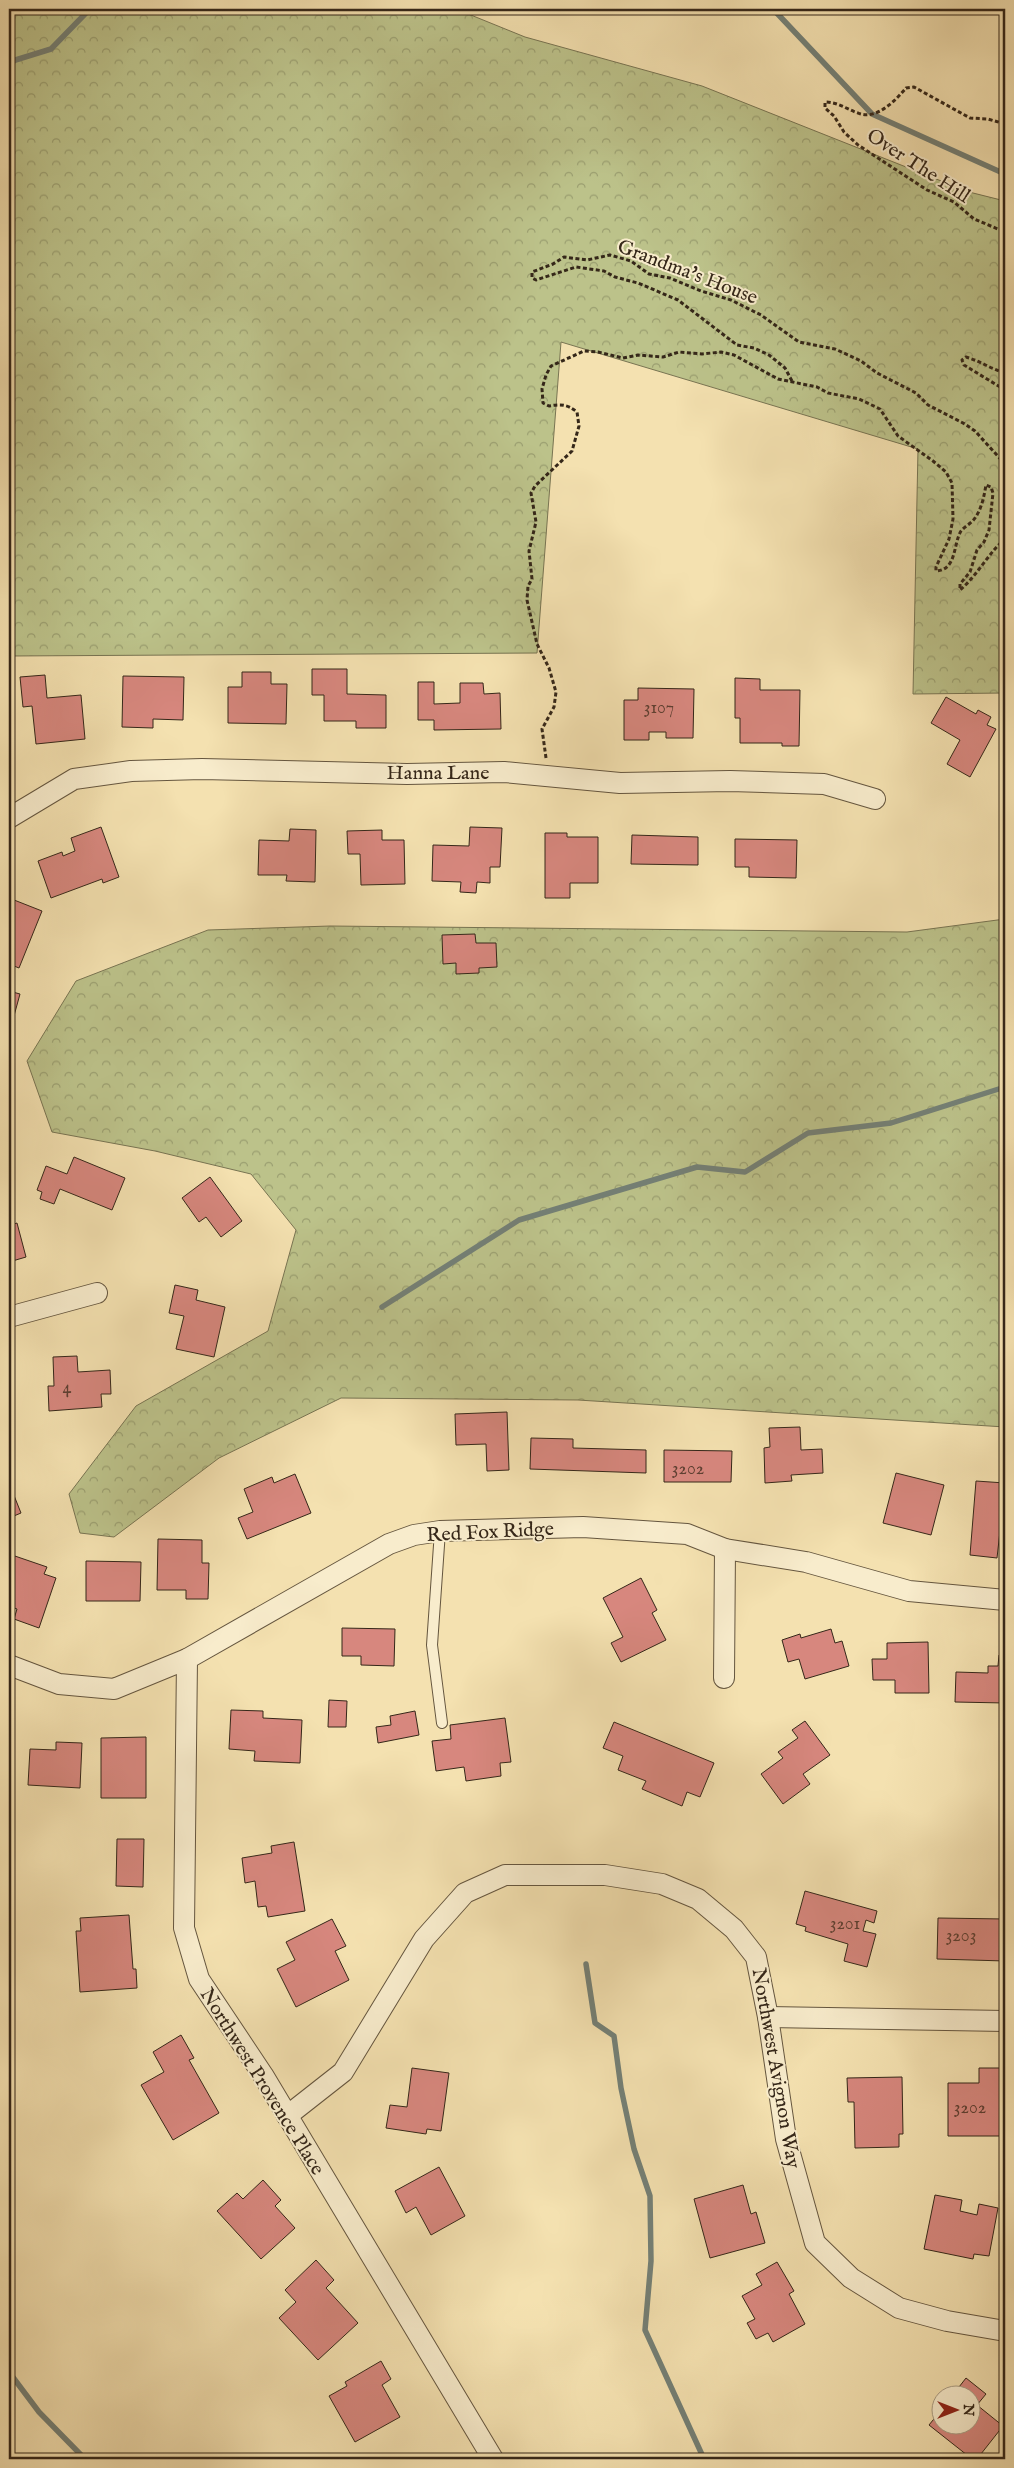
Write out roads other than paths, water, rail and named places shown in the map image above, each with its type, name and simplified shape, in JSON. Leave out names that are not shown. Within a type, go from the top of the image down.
[{"type":"street","name":"Hanna Lane","points":[[9,818],[74,779],[131,771],[288,770],[407,774],[504,772],[620,783],[730,781],[824,784],[875,799]]},
{"type":"street","points":[[9,1317],[97,1292]]},
{"type":"street","name":"Red Fox Ridge","points":[[9,1665],[59,1684],[114,1689],[187,1659],[389,1544],[414,1535],[440,1530],[582,1527],[687,1534],[725,1549],[806,1562],[909,1591],[1005,1600]]},
{"type":"street","points":[[724,1678],[725,1549]]},
{"type":"street","name":"Northwest Provence Place","points":[[187,1659],[184,1928],[199,1980],[263,2075],[493,2459]]},
{"type":"street","name":"Northwest Avignon Way","points":[[287,2116],[343,2072],[424,1939],[465,1893],[505,1875],[605,1875],[662,1884],[698,1899],[734,1930],[756,1958],[768,2017],[786,2139],[815,2243],[851,2278],[899,2308],[947,2321],[1005,2331]]},
{"type":"street","points":[[768,2017],[1005,2020]]},
{"type":"lane","points":[[440,1530],[432,1645],[442,1723]]},
{"type":"waterway","points":[[9,62],[51,49],[86,13],[94,9]]},
{"type":"waterway","points":[[773,9],[872,114],[1005,174]]},
{"type":"waterway","points":[[382,1307],[519,1220],[697,1167],[745,1172],[808,1133],[891,1123],[1005,1087]]},
{"type":"waterway","points":[[586,1964],[595,2023],[614,2036],[621,2088],[634,2149],[650,2196],[651,2261],[645,2330],[704,2459]]},
{"type":"waterway","points":[[9,2372],[39,2412],[85,2459]]}]
